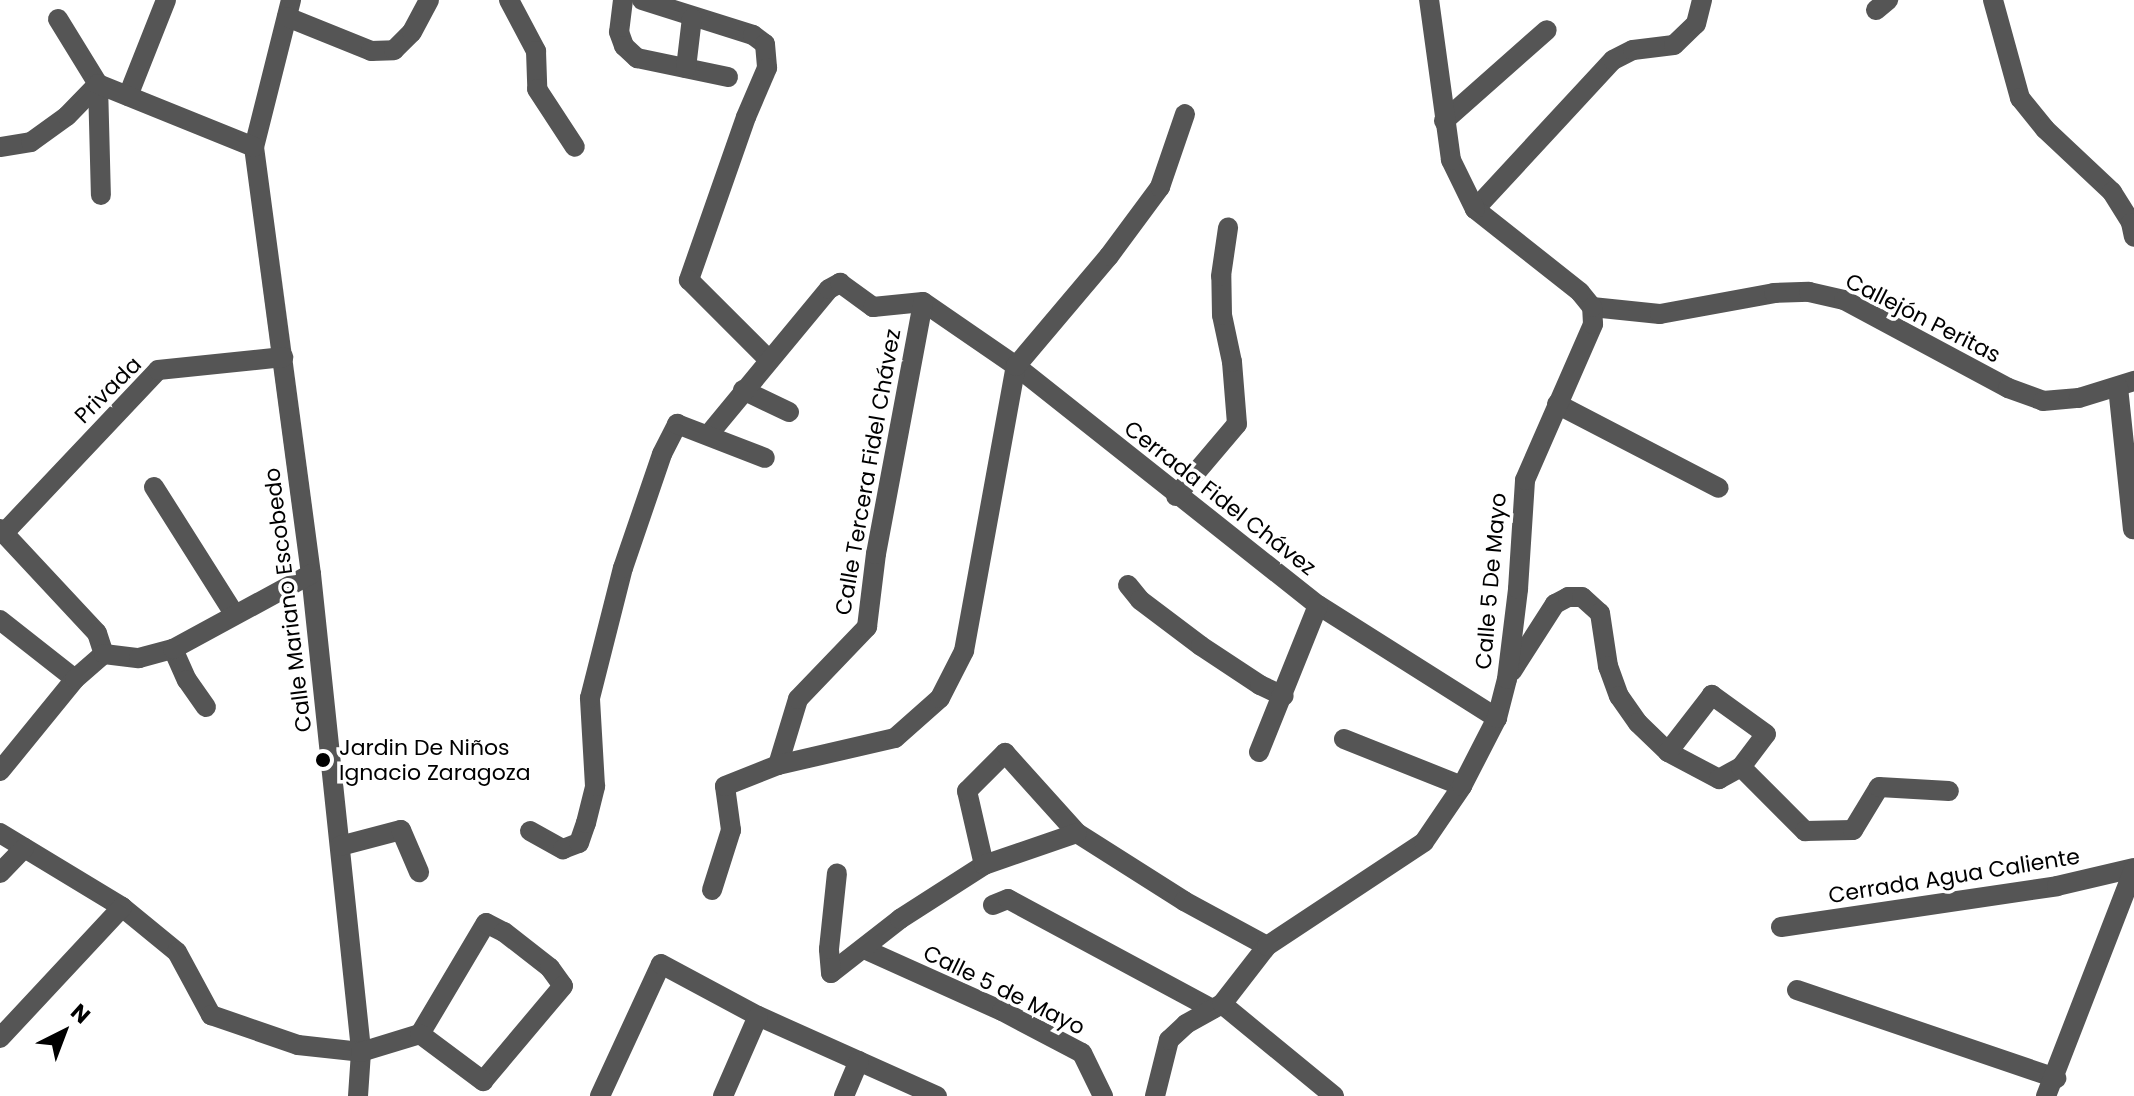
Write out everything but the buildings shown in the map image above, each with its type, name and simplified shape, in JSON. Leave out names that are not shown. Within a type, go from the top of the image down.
[{"type":"street","points":[[128,96],[166,0]]},
{"type":"street","points":[[289,8],[371,51],[394,50],[412,32],[429,0]]},
{"type":"street","points":[[509,0],[536,51],[537,89],[575,147]]},
{"type":"street","points":[[623,0],[619,32],[624,46],[637,58],[728,77]]},
{"type":"street","points":[[642,0],[753,35],[765,44],[767,68],[746,117],[689,280],[769,360]]},
{"type":"street","points":[[1429,0],[1451,160],[1475,209],[1580,292],[1592,307]]},
{"type":"street","points":[[1475,209],[1613,60],[1633,50],[1674,45],[1696,24],[1702,0]]},
{"type":"street","points":[[1993,0],[2020,98],[2045,129],[2112,192],[2131,223],[2134,237]]},
{"type":"street","name":"Calle Mariano Escobedo","points":[[289,8],[254,147],[311,574],[361,1052],[358,1096]]},
{"type":"street","points":[[686,68],[692,18]]},
{"type":"street","points":[[58,19],[98,84],[101,195]]},
{"type":"street","points":[[1444,121],[1547,30]]},
{"type":"street","points":[[98,84],[254,147]]},
{"type":"street","points":[[0,147],[31,142],[67,116],[98,84]]},
{"type":"street","points":[[712,890],[731,830],[725,786],[778,765],[895,738],[940,698],[964,651],[1016,366],[1109,256],[1160,187],[1185,114]]},
{"type":"street","points":[[1176,496],[1237,424],[1232,362],[1222,315],[1221,276],[1228,228]]},
{"type":"street","points":[[709,434],[829,289],[840,283],[873,307],[923,302]]},
{"type":"street","name":"Callejón Peritas","points":[[1592,307],[1660,314],[1774,293],[1809,292],[1844,300],[2008,388],[2043,401],[2079,398],[2126,384]]},
{"type":"street","name":"Cerrada Fidel Chávez","points":[[923,302],[1016,366],[1176,496],[1318,605],[1497,718]]},
{"type":"street","name":"Calle Tercera Fidel Chávez","points":[[778,765],[798,699],[867,627],[876,554],[923,302]]},
{"type":"street","name":"Calle 5 De Mayo","points":[[1267,946],[1424,842],[1462,786],[1497,718],[1507,679],[1518,589],[1525,480],[1593,324],[1592,307]]},
{"type":"street","name":"Privada","points":[[2,531],[158,370],[283,357]]},
{"type":"street","points":[[2126,384],[2133,529]]},
{"type":"street","points":[[743,390],[789,412]]},
{"type":"street","points":[[1557,404],[1719,488]]},
{"type":"street","points":[[530,831],[563,849],[579,843],[595,786],[590,698],[623,568],[662,454],[677,424],[765,458]]},
{"type":"street","points":[[154,487],[235,615]]},
{"type":"street","points":[[2,531],[97,633],[104,654]]},
{"type":"street","points":[[0,771],[75,679],[104,654],[139,658],[173,649],[311,574]]},
{"type":"street","points":[[1128,585],[1140,600],[1201,646],[1260,685],[1284,696]]},
{"type":"street","points":[[1507,679],[1555,604],[1568,597],[1582,597],[1600,613],[1608,666],[1619,696],[1638,723],[1668,752],[1719,779],[1741,767],[1766,734],[1712,695],[1668,752]]},
{"type":"street","points":[[1259,752],[1318,605]]},
{"type":"street","points":[[0,620],[75,679]]},
{"type":"street","points":[[173,649],[187,680],[206,707]]},
{"type":"street","points":[[1344,739],[1462,786]]},
{"type":"street","points":[[984,865],[967,791],[1005,753],[1077,833],[1184,901],[1267,946],[1217,1006],[1186,1024],[1169,1040],[1155,1096]]},
{"type":"street","points":[[1741,767],[1805,831],[1853,830],[1879,787],[1949,791]]},
{"type":"street","points":[[340,846],[401,830],[419,872]]},
{"type":"street","points":[[0,833],[122,907],[177,952],[211,1015],[298,1045],[361,1052],[420,1034],[486,923],[504,932],[550,968],[563,986],[483,1088],[420,1034]]},
{"type":"street","points":[[837,873],[829,949],[831,973],[900,919],[984,865],[1077,833]]},
{"type":"street","points":[[0,873],[24,848]]},
{"type":"street","points":[[1797,990],[2051,1087],[2134,868]]},
{"type":"street","name":"Cerrada Agua Caliente","points":[[1781,927],[2057,886],[2134,868]]},
{"type":"street","points":[[993,905],[1008,899],[1217,1006],[1334,1096]]},
{"type":"street","points":[[0,1038],[122,907]]},
{"type":"street","name":"Calle 5 de Mayo","points":[[864,949],[1002,1011],[1082,1053],[1103,1096]]},
{"type":"street","points":[[600,1096],[661,964],[758,1016],[937,1096]]},
{"type":"street","points":[[723,1096],[758,1016]]},
{"type":"street","points":[[844,1096],[859,1061]]},
{"type":"place","name":"Jardin De Niños Ignacio Zaragoza","points":[[323,760]]}]
